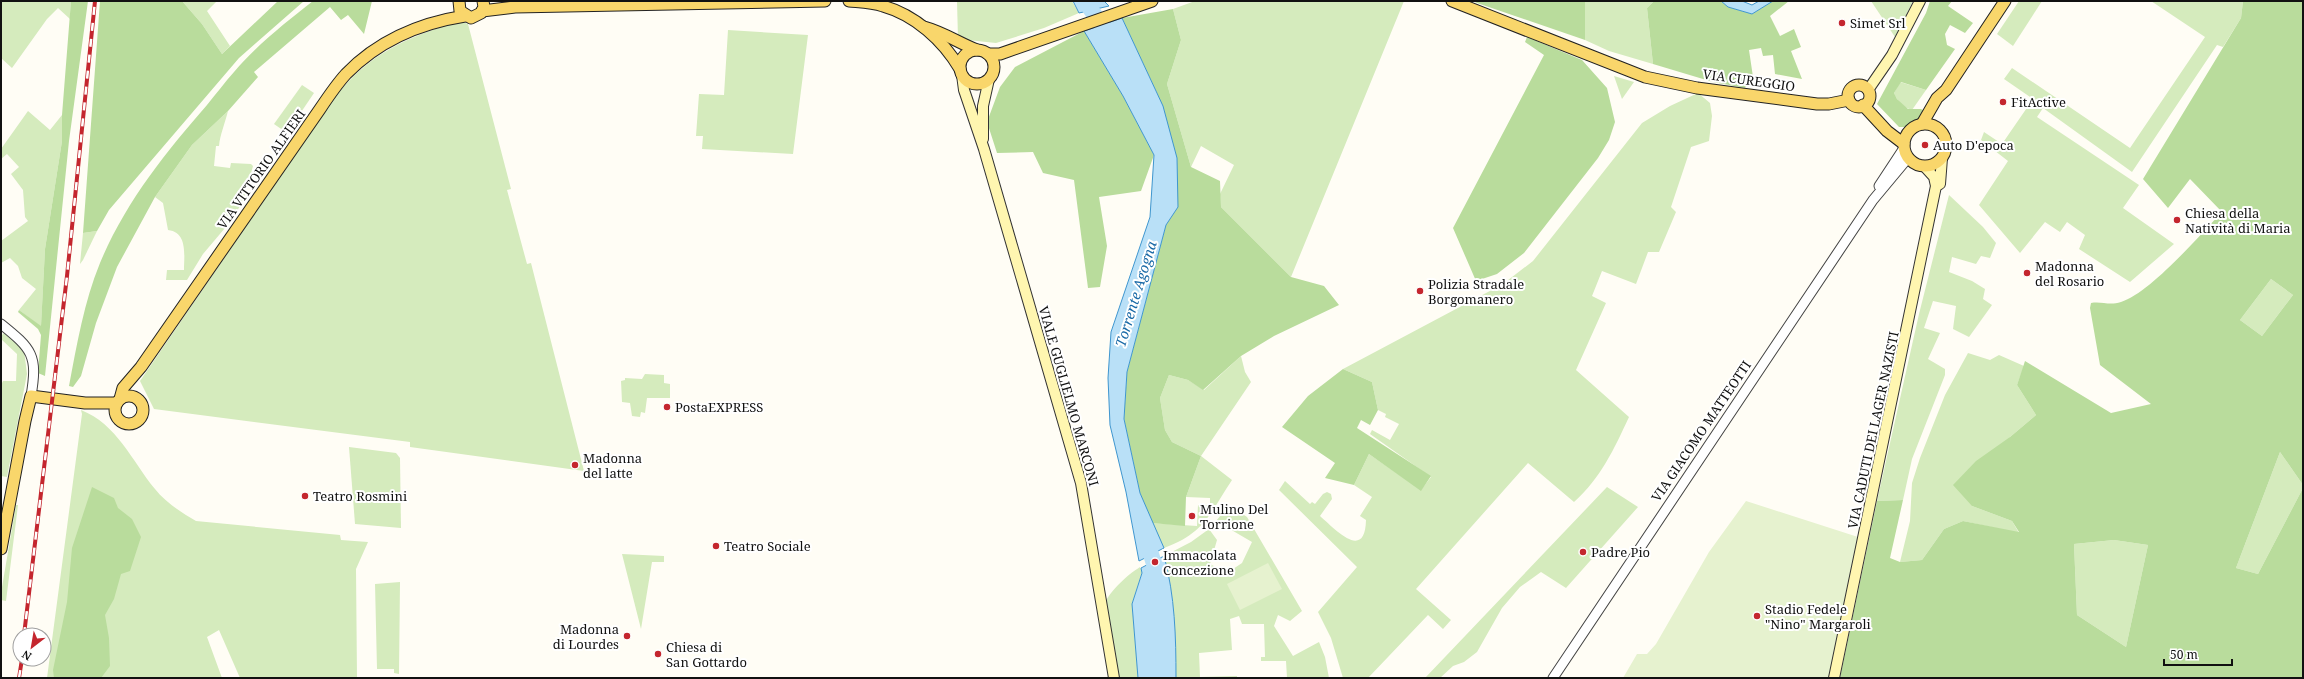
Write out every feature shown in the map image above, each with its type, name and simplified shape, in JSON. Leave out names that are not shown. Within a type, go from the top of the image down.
[{"type":"main road","points":[[490,1],[512,7]]},
{"type":"main road","points":[[483,6],[512,7],[825,1]]},
{"type":"main road","name":"VIALE GUGLIELMO MARCONI","points":[[849,1],[882,5],[910,17],[924,27],[954,58],[961,72],[964,90],[984,149],[1081,483],[1114,678]]},
{"type":"main road","points":[[1033,41],[994,67],[989,79],[985,82],[974,84],[969,82],[961,72],[963,58],[967,54],[977,50],[988,54],[1000,54],[1033,41],[1152,1]]},
{"type":"main road","name":"VIA CUREGGIO","points":[[1452,1],[1645,77],[1697,88],[1817,104],[1829,104],[1849,100]]},
{"type":"main road","points":[[1868,90],[1892,55],[1920,1]]},
{"type":"main road","points":[[1935,126],[1937,112],[1946,90],[2005,1]]},
{"type":"main road","points":[[459,3],[460,11],[465,16]]},
{"type":"main road","name":"VIA VITTORIO ALFIERI","points":[[436,21],[459,3]]},
{"type":"main road","name":"VIA VITTORIO ALFIERI","points":[[141,367],[320,109],[346,75],[370,53],[390,41],[436,21],[465,16],[474,17],[483,6]]},
{"type":"main road","name":"VIALE GUGLIELMO MARCONI","points":[[924,27],[938,31],[977,50]]},
{"type":"main road","points":[[988,54],[994,67]]},
{"type":"main road","name":"VIALE GUGLIELMO MARCONI","points":[[984,149],[982,106],[989,79]]},
{"type":"main road","points":[[1854,86],[1862,86],[1868,90],[1870,98],[1864,105],[1855,106],[1849,100],[1849,92],[1854,86]]},
{"type":"main road","points":[[1922,124],[1937,98],[1946,90]]},
{"type":"main road","points":[[1864,105],[1887,131],[1904,142],[1908,158],[1914,163],[1924,166],[1934,164],[1942,158],[1946,149],[1946,139],[1941,130],[1935,126],[1922,124],[1913,127],[1904,142]]},
{"type":"main road","name":"VIA CADUTI DEI LAGER NAZISTI","points":[[1834,678],[1936,186],[1940,184],[1942,158]]},
{"type":"main road","points":[[1924,166],[1934,176],[1936,186]]},
{"type":"main road","points":[[85,403],[129,425],[141,418],[144,410],[138,399],[135,385],[141,367]]},
{"type":"main road","points":[[118,419],[115,412],[123,388],[141,367]]},
{"type":"main road","points":[[1,549],[31,396],[85,403],[118,401],[129,396],[138,399]]},
{"type":"street","name":"VIA GIACOMO MATTEOTTI","points":[[1872,200],[1904,142]]},
{"type":"street","name":"VIA GIACOMO MATTEOTTI","points":[[1553,678],[1872,200],[1908,158]]},
{"type":"street","points":[[1,324],[28,347],[32,356],[34,382],[31,396]]},
{"type":"green space","points":[[1,1],[71,1],[70,19],[58,8],[47,19],[12,68],[1,58]]},
{"type":"green space","points":[[71,1],[88,1],[69,141],[45,376],[38,373],[41,335],[38,329],[18,312],[19,310],[41,326],[45,249],[62,141],[62,115]]},
{"type":"green space","points":[[100,1],[182,1],[202,24],[222,54],[278,1],[304,1],[239,58],[109,210],[97,231],[83,233]]},
{"type":"green space","points":[[182,1],[217,1],[207,11],[230,46],[222,54],[202,24]]},
{"type":"green space","points":[[313,1],[372,1],[364,34],[348,15],[341,20],[330,7],[254,72],[258,77],[228,111],[192,145],[155,197],[117,267],[96,323],[81,376],[73,387],[69,386],[82,323],[94,278],[110,241],[134,199],[161,160],[243,62],[292,17]]},
{"type":"green space","points":[[957,1],[1072,1],[1079,13],[1044,28],[996,43],[958,39]]},
{"type":"green space","points":[[1195,1],[1404,1],[1291,277],[1221,207],[1220,194],[1234,165],[1201,146],[1191,167],[1167,84],[1181,40],[1173,9]]},
{"type":"green space","points":[[1473,1],[1585,1],[1585,40],[1477,3]]},
{"type":"green space","points":[[1585,1],[1654,1],[1647,8],[1653,64],[1609,51],[1585,40]]},
{"type":"green space","points":[[1654,1],[1721,1],[1728,7],[1752,14],[1773,1],[1789,1],[1770,16],[1780,36],[1794,29],[1801,47],[1791,51],[1802,79],[1775,74],[1773,55],[1763,56],[1761,48],[1749,50],[1753,77],[1745,88],[1713,82],[1653,64],[1647,8]]},
{"type":"green space","points":[[1871,1],[1913,1],[1895,37]]},
{"type":"green space","points":[[1930,1],[1952,1],[1948,6],[1973,23],[1965,33],[1950,25],[1945,34],[1947,45],[1955,49],[1926,90],[1901,82],[1894,93],[1897,99],[1908,109],[1921,109],[1925,111],[1921,119],[1912,126],[1899,127],[1877,104],[1926,13]]},
{"type":"green space","points":[[2019,1],[2042,1],[2013,46],[1997,34]]},
{"type":"green space","points":[[2151,1],[2243,1],[2241,18],[2223,47],[2217,45],[2132,172],[2043,108],[2037,117],[2139,185],[2123,208],[2174,244],[2130,282],[2079,249],[2085,235],[2067,222],[2060,232],[2045,222],[2020,253],[1979,205],[2008,161],[1981,140],[1984,132],[2002,144],[2033,99],[2004,79],[2012,68],[2130,148],[2205,37]]},
{"type":"green space","points":[[2243,1],[2303,1],[2303,485],[2280,452],[2236,568],[2258,574],[2303,488],[2303,678],[1840,678],[1877,501],[1903,500],[1890,558],[1900,562],[1922,560],[1944,529],[1963,521],[2019,532],[2012,521],[1972,506],[1953,485],[1976,461],[2010,437],[2036,415],[2017,385],[2025,361],[2111,413],[2151,404],[2100,365],[2090,308],[2091,303],[2113,304],[2121,302],[2146,287],[2160,276],[2222,212],[2190,179],[2168,208],[2143,179],[2241,18]],"holes":[[[2271,279],[2293,295],[2262,336],[2240,320]],[[2114,540],[2148,545],[2126,647],[2077,615],[2074,544]]]},
{"type":"green space","points":[[1173,9],[1181,40],[1167,84],[1191,167],[1220,181],[1221,207],[1291,277],[1324,286],[1339,305],[1274,336],[1241,356],[1203,390],[1188,380],[1169,375],[1160,398],[1165,430],[1172,442],[1201,456],[1186,497],[1185,526],[1152,523],[1140,493],[1124,419],[1127,372],[1166,225],[1178,207],[1157,93],[1122,18]]},
{"type":"green space","points":[[461,21],[468,24],[511,189],[507,190],[527,264],[531,263],[584,471],[410,447],[410,442],[154,409],[140,381],[334,98],[361,69],[390,49],[423,33]]},
{"type":"green space","points":[[728,30],[808,35],[793,154],[702,149],[703,136],[696,136],[699,94],[724,95]]},
{"type":"green space","points":[[1084,31],[1123,96],[1154,155],[1141,191],[1099,197],[1107,246],[1100,287],[1088,288],[1074,180],[1043,173],[1033,152],[997,153],[987,122],[1000,87],[1015,67]]},
{"type":"green space","points":[[1527,37],[1582,60],[1607,88],[1615,122],[1609,140],[1598,158],[1524,253],[1497,274],[1476,281],[1453,228],[1544,55],[1525,42]]},
{"type":"green space","points":[[1614,76],[1634,82],[1622,99]]},
{"type":"green space","points":[[1900,82],[1926,90],[1912,110],[1901,104],[1894,93]]},
{"type":"green space","points":[[302,85],[314,93],[287,133],[274,124]]},
{"type":"green space","points":[[1698,93],[1710,103],[1712,116],[1709,141],[1691,147],[1671,207],[1676,212],[1659,252],[1648,252],[1636,284],[1602,271],[1592,296],[1606,303],[1576,370],[1629,417],[1606,462],[1584,493],[1574,502],[1528,463],[1416,589],[1451,620],[1443,629],[1428,615],[1368,678],[1343,678],[1331,638],[1318,612],[1357,567],[1279,490],[1285,481],[1310,504],[1312,502],[1315,504],[1323,494],[1327,492],[1331,494],[1332,499],[1320,516],[1348,539],[1355,541],[1360,539],[1364,532],[1366,520],[1360,516],[1372,497],[1354,485],[1369,454],[1421,490],[1431,477],[1370,434],[1372,430],[1390,440],[1399,424],[1385,417],[1386,414],[1378,410],[1372,382],[1343,369],[1503,284],[1533,261],[1642,123],[1670,106]]},
{"type":"green space","points":[[28,111],[50,130],[62,115],[62,141],[45,249],[41,327],[19,310],[36,289],[22,278],[18,266],[10,258],[1,263],[1,241],[28,221],[25,217],[23,190],[11,174],[19,167],[7,154],[1,159],[1,149]]},
{"type":"green space","points":[[228,111],[221,133],[219,146],[216,146],[214,166],[230,168],[231,163],[251,164],[253,166],[243,202],[225,228],[203,254],[187,280],[166,280],[167,270],[184,270],[184,246],[179,235],[168,230],[163,203],[155,197],[192,145]]},
{"type":"green space","points":[[1949,195],[1983,227],[1996,243],[1990,258],[1981,256],[1976,264],[1952,257],[1949,272],[1972,281],[1985,289],[1983,299],[1992,305],[1969,337],[1953,329],[1956,306],[1933,301],[1924,328],[1940,333],[1928,359],[1945,369],[1945,375],[1912,459],[1903,500],[1877,501],[1919,314]]},
{"type":"green space","points":[[97,231],[83,260],[80,264],[83,233]]},
{"type":"green space","points":[[2271,279],[2293,295],[2262,336],[2240,320]]},
{"type":"green space","points":[[4,333],[24,350],[27,374],[7,477],[1,476],[1,385],[3,381],[16,381],[17,354],[1,339],[1,336]]},
{"type":"green space","points":[[1968,353],[1990,360],[1999,355],[2024,366],[2017,385],[2036,415],[2010,437],[1972,506],[2012,521],[2019,533],[1963,521],[1944,529],[1922,560],[1900,562],[1910,521],[1912,483],[1920,458],[1945,395]]},
{"type":"green space","points":[[1241,356],[1245,372],[1251,382],[1201,456],[1172,442],[1165,430],[1160,398],[1169,375],[1188,380],[1204,390]]},
{"type":"green space","points":[[1343,369],[1372,382],[1378,410],[1370,425],[1361,420],[1357,428],[1431,476],[1421,491],[1369,454],[1354,485],[1325,478],[1335,463],[1282,427],[1308,396]]},
{"type":"green space","points":[[645,374],[664,375],[664,383],[670,384],[670,398],[647,398],[645,413],[641,412],[640,417],[632,416],[630,403],[622,402],[621,381],[625,380],[625,378],[642,379]]},
{"type":"green space","points":[[81,410],[94,416],[105,424],[123,444],[155,489],[169,503],[196,521],[340,535],[341,540],[368,542],[356,569],[357,678],[240,678],[219,630],[207,637],[222,678],[47,678],[48,667],[52,667],[52,640],[82,414]]},
{"type":"green space","points":[[349,447],[396,453],[400,458],[401,528],[355,524]]},
{"type":"green space","points":[[2280,452],[2303,485],[2303,488],[2258,574],[2236,568]]},
{"type":"green space","points":[[1201,456],[1232,480],[1212,512],[1198,529],[1189,536],[1164,548],[1152,523],[1197,526],[1198,505],[1210,505],[1210,498],[1186,497]]},
{"type":"green space","points":[[92,487],[114,498],[118,508],[132,519],[141,537],[130,571],[121,574],[114,599],[105,615],[109,638],[110,666],[101,678],[54,678],[53,670],[67,602],[72,548]]},
{"type":"green space","points":[[1607,487],[1638,507],[1566,588],[1541,572],[1520,587],[1502,608],[1477,652],[1464,662],[1453,666],[1440,678],[1425,678]]},
{"type":"green space","name":"Stadio Fedele \"Nino\" Margaroli","points":[[1746,501],[1858,537],[1829,678],[1623,678],[1637,654],[1647,654],[1656,644],[1709,552]]},
{"type":"green space","points":[[16,505],[18,505],[6,601],[1,600],[1,593]]},
{"type":"green space","points":[[1233,508],[1247,517],[1302,611],[1290,621],[1278,615],[1274,626],[1293,656],[1319,642],[1325,657],[1329,678],[1287,678],[1286,661],[1261,661],[1261,657],[1265,657],[1264,624],[1242,624],[1239,616],[1230,619],[1232,650],[1199,653],[1200,677],[1237,676],[1237,678],[1176,678],[1173,601],[1164,556],[1191,542],[1209,529],[1217,540],[1210,564],[1227,573],[1242,563],[1252,542],[1216,521],[1226,509]]},
{"type":"green space","points":[[2114,540],[2148,545],[2126,647],[2077,615],[2074,544]]},
{"type":"green space","points":[[622,554],[664,556],[664,562],[652,562],[641,629]]},
{"type":"green space","points":[[1268,563],[1282,589],[1240,610],[1227,584]]},
{"type":"green space","points":[[1140,567],[1142,572],[1132,604],[1138,678],[1114,678],[1102,610],[1112,591]]},
{"type":"green space","points":[[400,582],[399,674],[394,673],[394,669],[377,669],[375,584]]},
{"type":"water","points":[[1073,1],[1104,1],[1109,6],[1079,13]]},
{"type":"water","points":[[1721,1],[1742,1],[1752,5],[1759,1],[1773,1],[1752,14],[1728,7]]},
{"type":"water","points":[[1122,18],[1163,106],[1177,158],[1178,207],[1166,225],[1127,372],[1124,419],[1140,493],[1164,548],[1154,553],[1152,550],[1149,552],[1149,556],[1139,561],[1126,492],[1110,425],[1108,378],[1111,332],[1150,217],[1154,155],[1123,96],[1084,31]]},
{"type":"water","points":[[1164,556],[1173,601],[1176,678],[1138,678],[1132,604],[1142,573],[1141,568]]},
{"type":"waterway","name":"Torrente Agogna","points":[[1085,1],[1107,33]]},
{"type":"waterway","name":"Torrente Agogna","points":[[1144,532],[1155,567],[1156,583]]},
{"type":"railway","points":[[25,627],[67,276],[95,1]]},
{"type":"railway","points":[[19,678],[21,667]]},
{"type":"place","name":"Simet Srl","points":[[1842,23]]},
{"type":"place","name":"FitActive","points":[[2003,102]]},
{"type":"place","name":"Auto D'epoca","points":[[1925,145]]},
{"type":"place","name":"Chiesa della Natività di Maria","points":[[2177,220]]},
{"type":"place","name":"Madonna del Rosario","points":[[2027,273]]},
{"type":"place","name":"Polizia Stradale Borgomanero","points":[[1420,291]]},
{"type":"place","name":"PostaEXPRESS","points":[[667,407]]},
{"type":"place","name":"Madonna del latte","points":[[575,465]]},
{"type":"place","name":"Teatro Rosmini","points":[[305,496]]},
{"type":"place","name":"Mulino Del Torrione","points":[[1192,516]]},
{"type":"place","name":"Teatro Sociale","points":[[716,546]]},
{"type":"place","name":"Padre Pio","points":[[1583,552]]},
{"type":"place","name":"Immacolata Concezione","points":[[1155,562]]},
{"type":"place","name":"Stadio Fedele \"Nino\" Margaroli","points":[[1757,616]]},
{"type":"place","name":"Madonna di Lourdes","points":[[627,636]]},
{"type":"place","name":"Chiesa di San Gottardo","points":[[658,654]]}]
